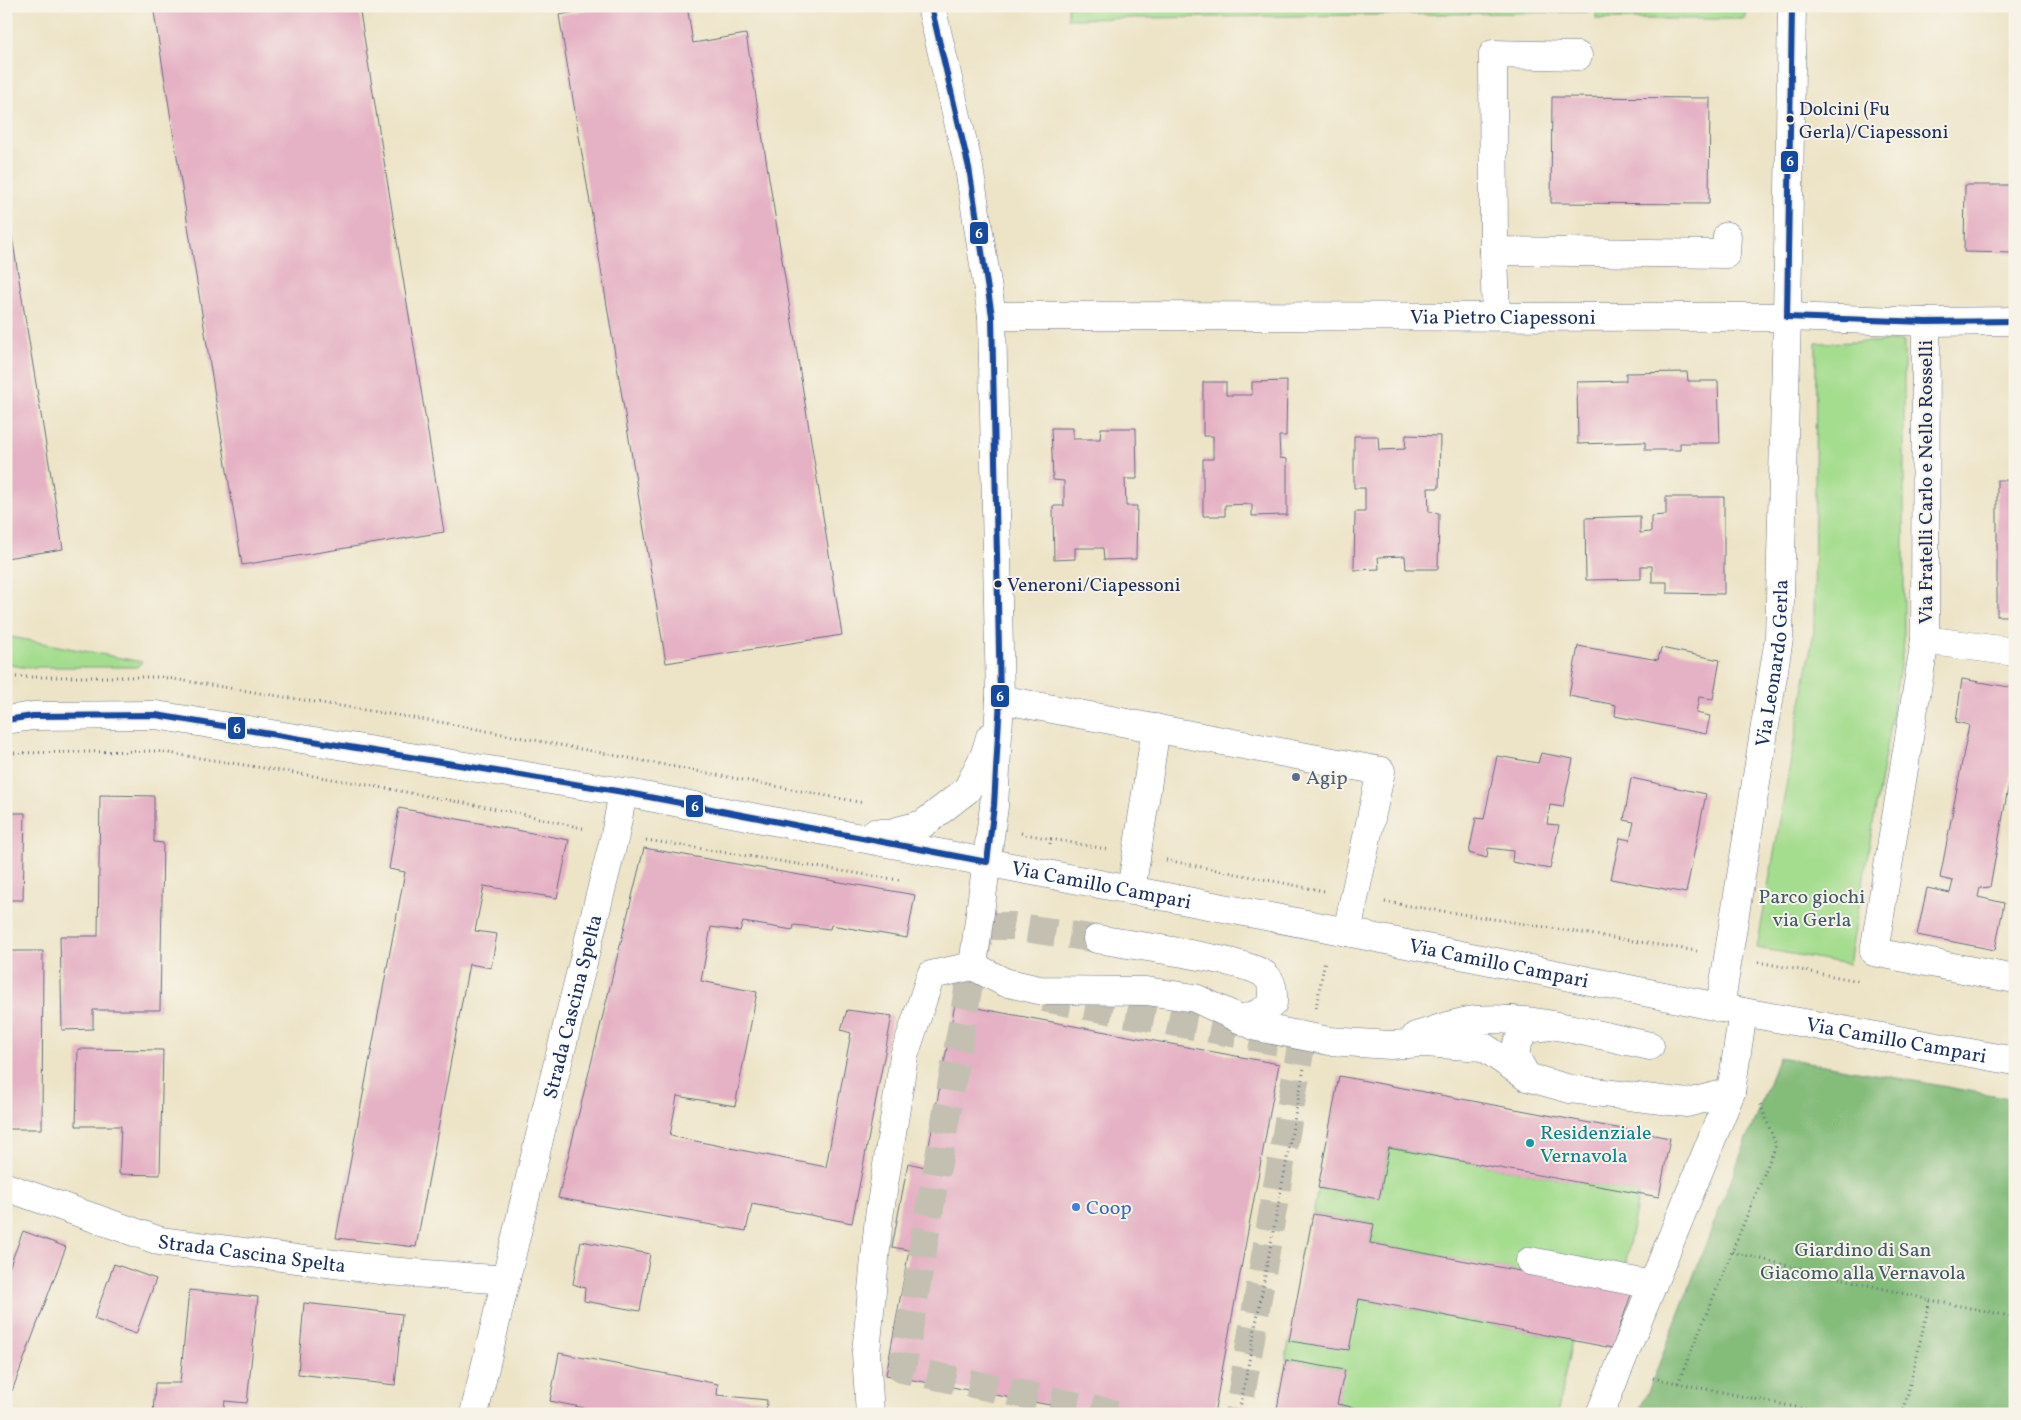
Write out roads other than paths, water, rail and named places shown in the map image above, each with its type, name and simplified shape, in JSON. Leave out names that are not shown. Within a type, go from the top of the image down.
[{"type":"street","points":[[931,6],[969,168],[992,316],[1000,699],[994,806],[973,966]]},
{"type":"street","name":"Via Leonardo Gerla","points":[[1600,1414],[1731,1092],[1731,1010],[1779,638],[1788,317],[1792,6]]},
{"type":"street","points":[[1496,316],[1493,54],[1578,56]]},
{"type":"street","points":[[1494,251],[1726,254],[1727,236]]},
{"type":"street","name":"Via Pietro Ciapessoni","points":[[992,316],[1788,317],[1926,322],[2015,321]]},
{"type":"street","name":"Via Fratelli Carlo e Nello Rosselli","points":[[1926,322],[1925,640],[2015,652]]},
{"type":"street","points":[[1925,640],[1874,952],[2015,979]]},
{"type":"street","points":[[1000,699],[1381,771],[1339,931]]},
{"type":"street","points":[[845,834],[890,833],[923,824],[967,790],[985,754],[1000,699]]},
{"type":"street","name":"Via Camillo Campari","points":[[6,720],[33,716],[156,716],[623,792],[1339,931],[1731,1010],[2015,1061]]},
{"type":"street","points":[[1131,891],[1156,728]]},
{"type":"street","name":"Strada Cascina Spelta","points":[[474,1414],[615,835],[623,792]]},
{"type":"street","points":[[1097,939],[1232,963],[1255,969],[1264,974],[1273,987],[1273,1003],[1265,1010],[1250,1017],[1239,1019]]},
{"type":"street","points":[[870,1414],[867,1343],[879,1217],[904,1056],[931,975],[973,966],[1004,982],[1039,990],[1146,991],[1195,998],[1257,1027],[1329,1041],[1390,1045],[1424,1043],[1484,1047],[1527,1077],[1570,1089],[1688,1103],[1731,1092]]},
{"type":"street","points":[[1390,1045],[1407,1038],[1474,1020],[1507,1019],[1650,1046]]},
{"type":"street","points":[[1527,1077],[1515,1056],[1517,1044],[1526,1029],[1550,1026]]},
{"type":"street","name":"Strada Cascina Spelta","points":[[6,1187],[160,1241],[388,1271],[506,1280]]},
{"type":"street","points":[[1530,1261],[1652,1285]]},
{"type":"tunnel","points":[[1097,939],[1013,926],[991,926],[979,937],[969,984],[902,1369],[1116,1414]]},
{"type":"tunnel","points":[[1044,998],[1301,1046],[1238,1414]]},
{"type":"place","name":"Dolcini (Fu Gerla)/Ciapessoni","points":[[1790,119]]},
{"type":"place","name":"Veneroni/Ciapessoni","points":[[998,584]]},
{"type":"place","name":"Agip","points":[[1296,777]]},
{"type":"place","name":"Residenziale Vernavola","points":[[1530,1143]]},
{"type":"place","name":"Coop","points":[[1076,1207]]},
{"type":"park label","name":"Parco giochi via Gerla","points":[[1812,908]]},
{"type":"park label","name":"Giardino di San Giacomo alla Vernavola","points":[[1863,1260]]}]
